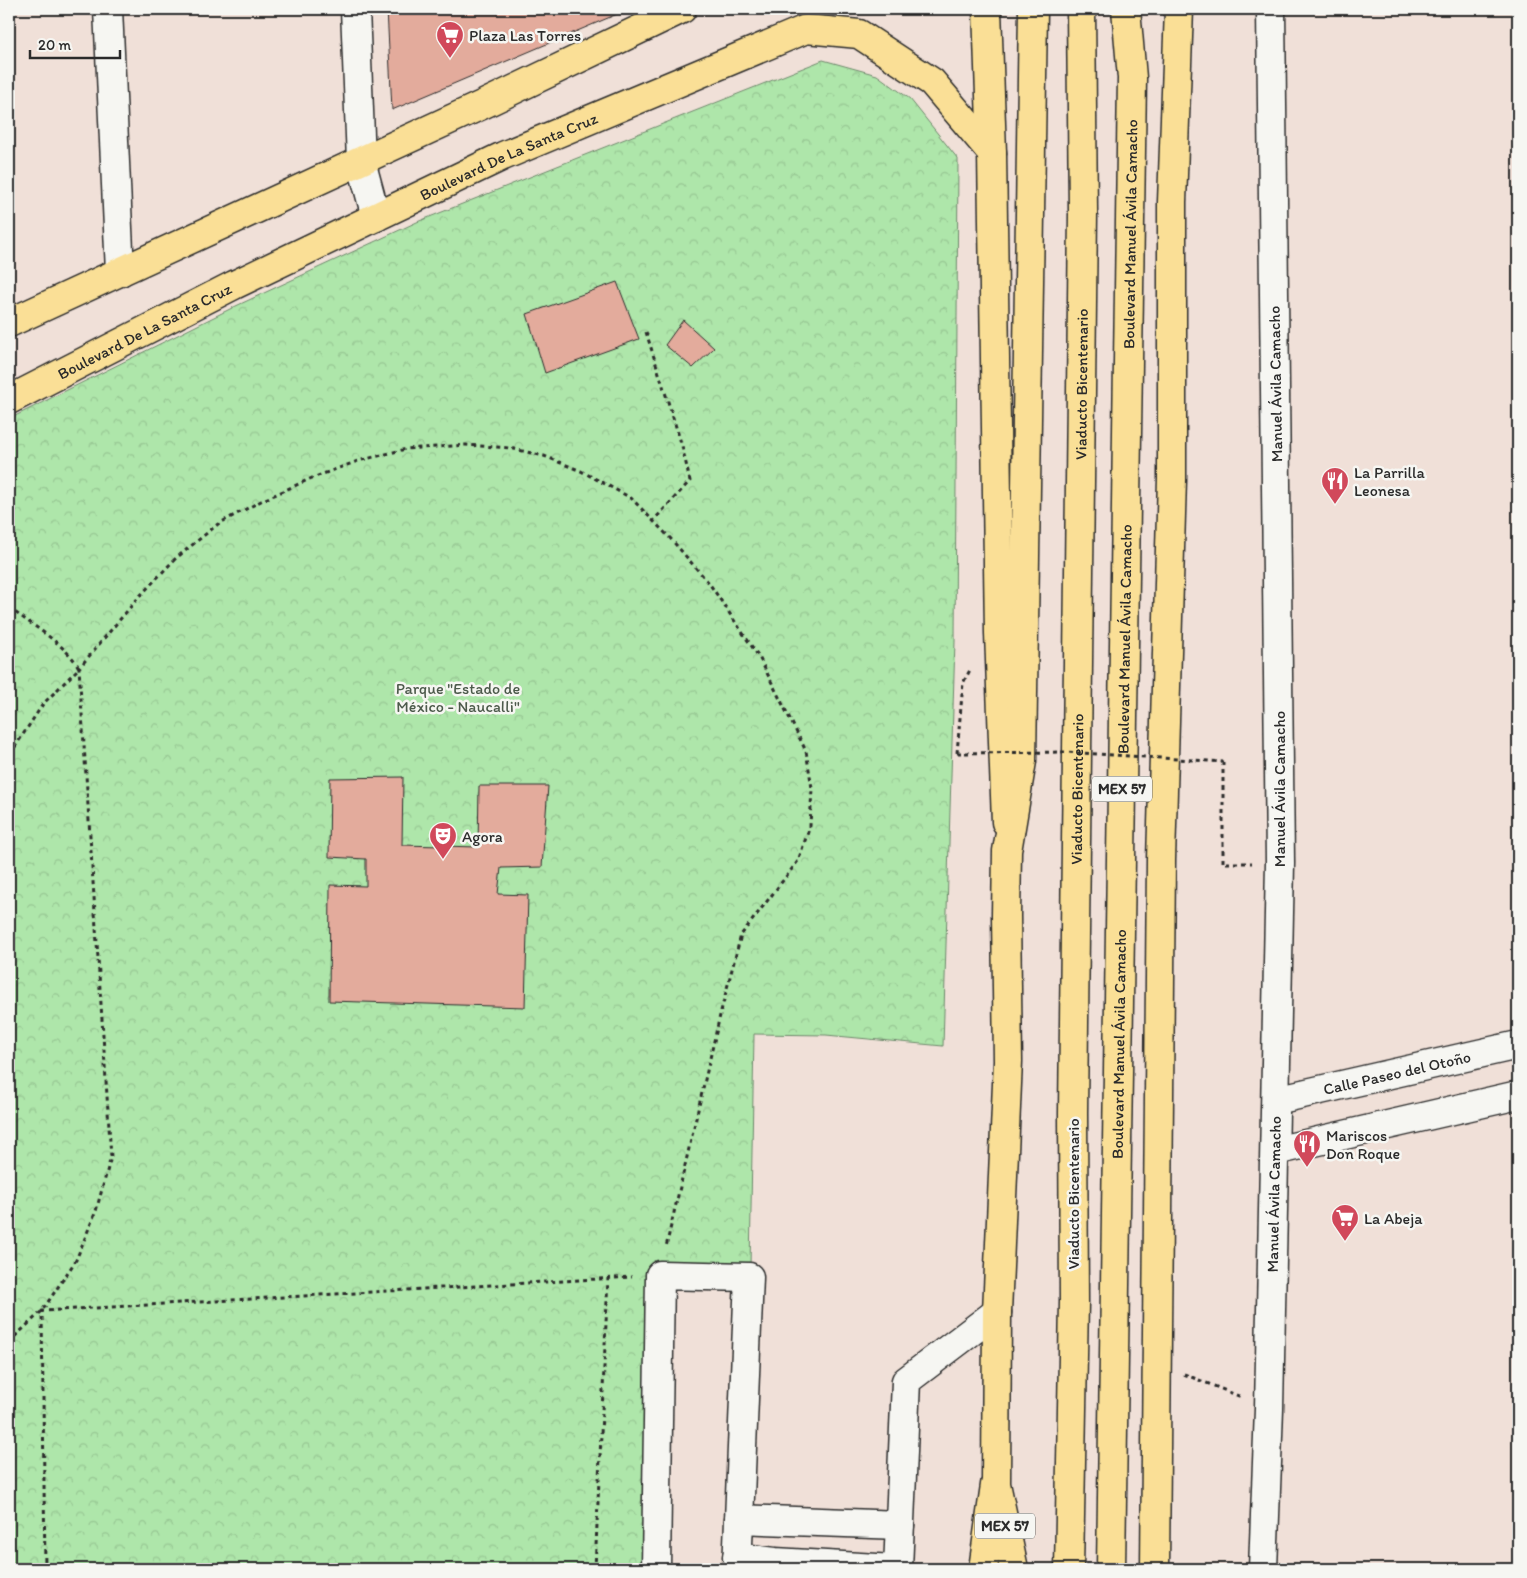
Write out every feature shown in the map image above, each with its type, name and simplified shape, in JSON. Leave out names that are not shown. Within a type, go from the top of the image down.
[{"type":"main road","points":[[9,323],[361,161],[682,9]]},
{"type":"main road","points":[[986,9],[992,153],[999,623],[1007,851]]},
{"type":"main road","name":"MEX 57","points":[[1014,1569],[996,1484],[997,1312],[1008,1062],[1007,851],[1022,761],[1033,9]]},
{"type":"main road","name":"Viaducto Bicentenario","points":[[1069,1569],[1074,1302],[1073,1093],[1083,222],[1081,9]]},
{"type":"main road","name":"Boulevard Manuel Ávila Camacho","points":[[1111,1569],[1132,78],[1126,9]]},
{"type":"main road","points":[[1132,78],[1140,9]]},
{"type":"main road","points":[[1155,1569],[1161,860],[1172,479],[1172,202],[1180,9]]},
{"type":"main road","name":"Boulevard De La Santa Cruz","points":[[9,400],[234,285],[503,156],[804,19],[859,34],[932,82],[992,153]]},
{"type":"main road","points":[[983,1569],[996,1484]]},
{"type":"street","points":[[108,9],[120,272]]},
{"type":"street","points":[[355,9],[361,161],[376,217]]},
{"type":"street","name":"Manuel Ávila Camacho","points":[[1263,1569],[1269,1409],[1280,863],[1271,9]]},
{"type":"street","name":"Calle Paseo del Otoño","points":[[1276,1100],[1518,1045]]},
{"type":"street","points":[[1274,1151],[1518,1095]]},
{"type":"street","points":[[656,1569],[660,1275],[749,1277],[737,1563],[775,1562],[896,1569],[900,1525],[906,1382],[997,1312]]},
{"type":"street","points":[[739,1519],[900,1525]]},
{"type":"path","points":[[646,332],[682,446],[690,481],[653,521]]},
{"type":"path","points":[[9,756],[43,704],[79,668],[138,598],[169,566],[218,524],[261,501],[312,478],[358,461],[406,449],[466,445],[510,448],[544,456],[581,471],[632,498],[709,583],[759,657],[806,751],[812,788],[810,826],[798,861],[741,935],[721,1011],[660,1275],[42,1310]]},
{"type":"path","points":[[9,608],[57,643],[79,668],[111,1157],[96,1211],[76,1260],[42,1310],[9,1342]]},
{"type":"path","points":[[963,684],[958,753],[1067,752],[1223,762],[1223,863]]},
{"type":"path","points":[[595,1569],[608,1278]]},
{"type":"path","points":[[42,1310],[45,1569]]},
{"type":"path","points":[[1156,1362],[1269,1409]]},
{"type":"green space","name":"Parque \"Estado de México - Naucalli\"","points":[[823,60],[877,75],[910,99],[958,159],[955,641],[943,1046],[826,1035],[754,1034],[750,1267],[661,1275],[653,1569],[9,1569],[9,419],[236,306],[417,222]]},
{"type":"building","name":"Plaza Las Torres","points":[[387,9],[629,9],[392,110]]},
{"type":"building","points":[[617,282],[639,339],[545,373],[527,314]]},
{"type":"building","points":[[683,320],[714,348],[693,368],[665,345]]},
{"type":"building","points":[[403,777],[402,845],[478,847],[479,786],[548,786],[542,867],[501,868],[498,894],[528,895],[525,1007],[329,1001],[330,885],[366,886],[366,859],[329,857],[330,778]]},
{"type":"place","name":"Plaza Las Torres","points":[[450,59]]},
{"type":"place","name":"La Parrilla Leonesa","points":[[1335,505]]},
{"type":"place","name":"Agora","points":[[443,860]]},
{"type":"place","name":"Mariscos Don Roque","points":[[1307,1168]]},
{"type":"place","name":"La Abeja","points":[[1345,1242]]}]
